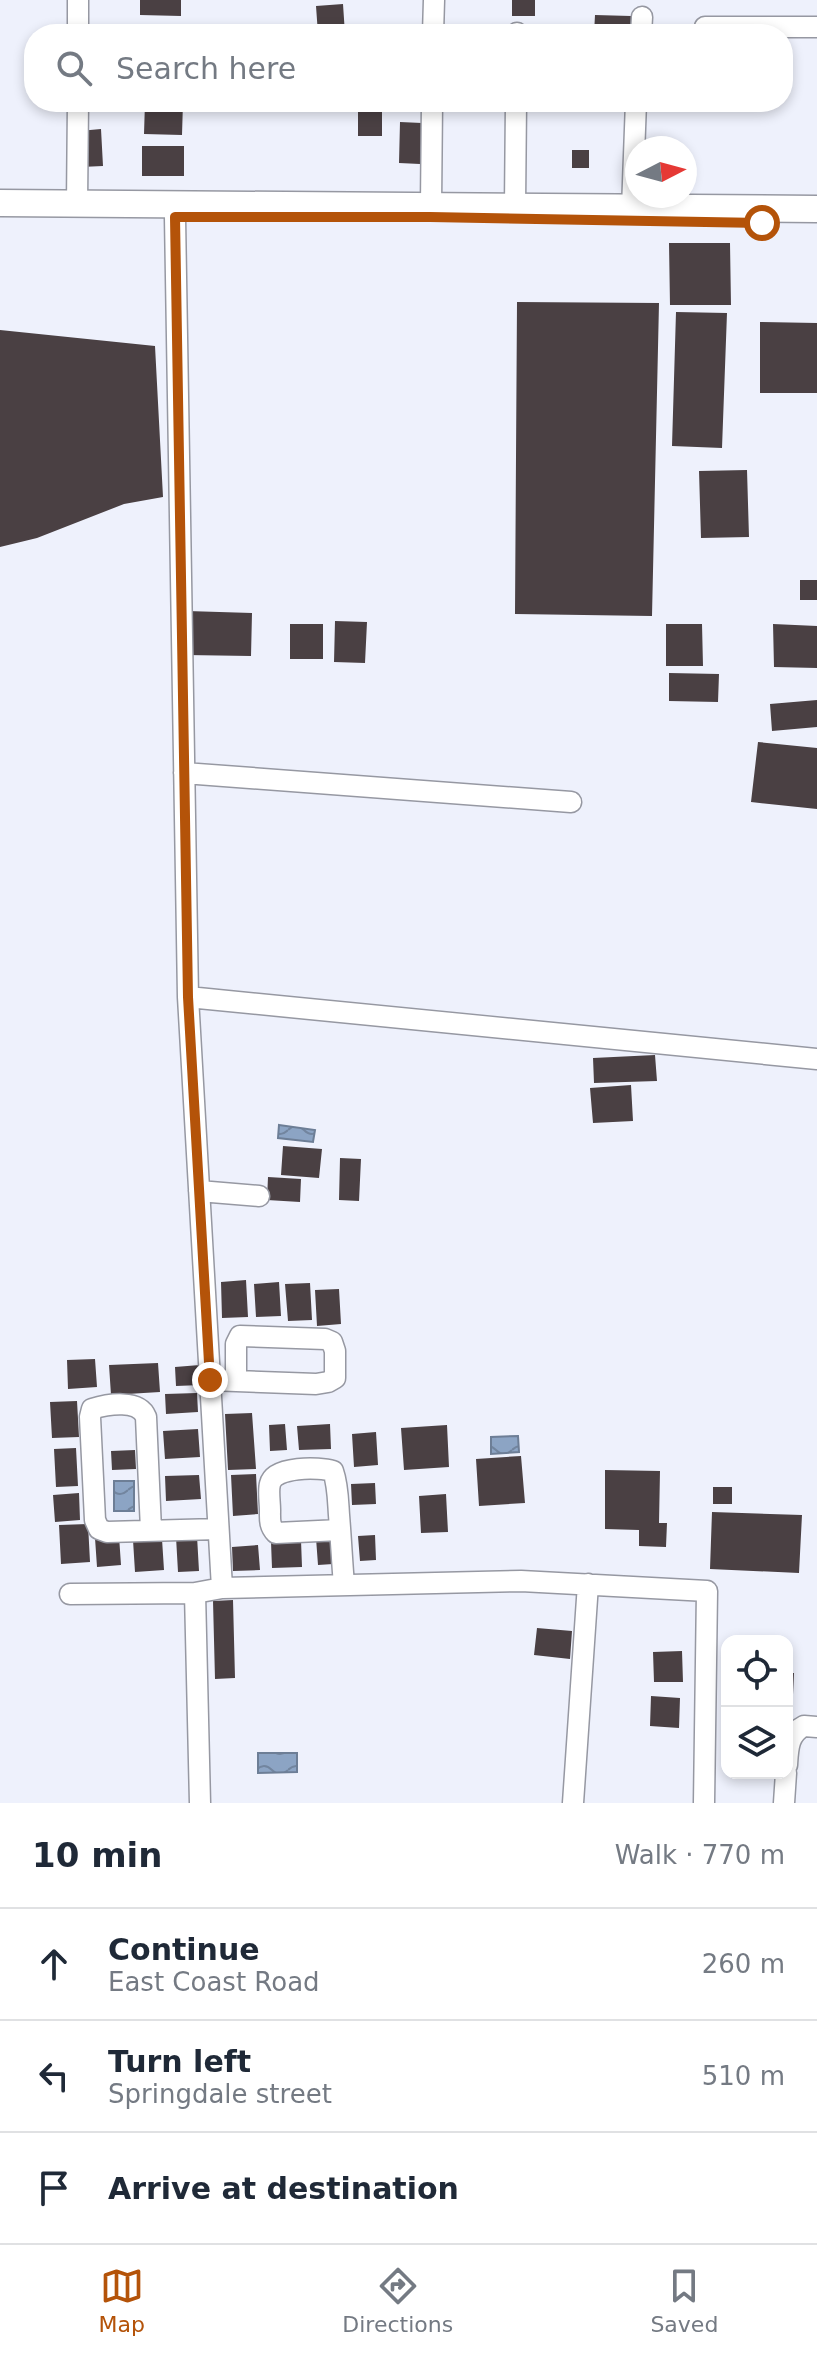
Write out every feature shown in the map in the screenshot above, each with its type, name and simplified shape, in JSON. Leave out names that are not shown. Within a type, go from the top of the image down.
[{"type":"main road","points":[[0,203],[817,209]]},
{"type":"main road","points":[[0,216],[430,217],[817,224]]},
{"type":"street","points":[[78,0],[78,24]]},
{"type":"street","points":[[433,24],[434,0]]},
{"type":"street","points":[[793,27],[817,27]]},
{"type":"street","points":[[77,204],[78,112]]},
{"type":"street","points":[[431,205],[432,112]]},
{"type":"street","points":[[515,206],[516,112]]},
{"type":"street","points":[[632,209],[636,112]]},
{"type":"street","points":[[175,217],[188,997],[222,1588]]},
{"type":"street","points":[[184,773],[571,802]]},
{"type":"street","points":[[188,997],[817,1059]]},
{"type":"street","points":[[199,1191],[259,1196]]},
{"type":"street","points":[[210,1380],[236,1381],[316,1384],[328,1382],[335,1378],[332,1342],[325,1339],[240,1336],[236,1344],[236,1381]]},
{"type":"street","points":[[151,1530],[146,1417],[143,1409],[136,1405],[92,1409],[95,1520],[99,1529],[107,1532],[218,1529]]},
{"type":"street","points":[[340,1530],[344,1585]]},
{"type":"street","points":[[70,1594],[195,1593],[222,1588],[521,1581],[707,1591],[704,1803]]},
{"type":"street","points":[[573,1803],[588,1584]]},
{"type":"street","points":[[195,1593],[200,1803]]},
{"type":"street","points":[[793,1735],[804,1726],[817,1727]]},
{"type":"street","points":[[784,1803],[786,1779]]},
{"type":"water","points":[[279,1125],[315,1130],[313,1142],[278,1138]]},
{"type":"water","points":[[518,1436],[519,1452],[491,1454],[491,1437]]},
{"type":"water","points":[[114,1481],[134,1481],[134,1511],[114,1511]]},
{"type":"water","points":[[258,1753],[297,1753],[297,1772],[258,1773]]},
{"type":"building","points":[[140,0],[181,0],[181,16],[140,15]]},
{"type":"building","points":[[512,0],[535,0],[535,16],[512,16]]},
{"type":"building","points":[[343,4],[344,24],[317,24],[316,6]]},
{"type":"building","points":[[595,15],[631,16],[631,24],[595,24]]},
{"type":"building","points":[[145,112],[183,112],[182,135],[144,134]]},
{"type":"building","points":[[358,112],[382,112],[382,136],[358,136]]},
{"type":"building","points":[[400,122],[422,123],[420,164],[399,163]]},
{"type":"building","points":[[101,129],[103,166],[81,167],[79,131]]},
{"type":"building","points":[[142,146],[184,146],[184,176],[142,176]]},
{"type":"building","points":[[572,150],[589,150],[589,168],[572,168]]},
{"type":"building","points":[[669,243],[730,243],[731,305],[670,305]]},
{"type":"building","points":[[517,302],[659,303],[652,616],[515,614]]},
{"type":"building","points":[[676,312],[727,313],[722,448],[672,446]]},
{"type":"building","points":[[760,322],[817,323],[817,393],[760,393]]},
{"type":"building","points":[[0,330],[155,346],[163,497],[124,504],[37,538],[0,547]]},
{"type":"building","points":[[747,470],[749,537],[701,538],[699,471]]},
{"type":"building","points":[[800,580],[817,580],[817,600],[800,600]]},
{"type":"building","points":[[187,611],[252,613],[251,656],[186,655]]},
{"type":"building","points":[[335,621],[367,622],[365,663],[334,662]]},
{"type":"building","points":[[290,624],[323,624],[323,659],[290,659]]},
{"type":"building","points":[[666,624],[702,624],[703,666],[666,666]]},
{"type":"building","points":[[773,624],[817,626],[817,668],[774,667]]},
{"type":"building","points":[[669,673],[719,674],[718,702],[669,701]]},
{"type":"building","points":[[817,700],[817,727],[772,731],[770,704]]},
{"type":"building","points":[[758,742],[817,748],[817,809],[751,802]]},
{"type":"building","points":[[655,1055],[657,1081],[594,1083],[593,1058]]},
{"type":"building","points":[[631,1085],[633,1121],[593,1123],[590,1088]]},
{"type":"building","points":[[283,1146],[322,1149],[319,1178],[281,1175]]},
{"type":"building","points":[[340,1158],[361,1159],[359,1201],[339,1200]]},
{"type":"building","points":[[268,1177],[301,1179],[300,1202],[267,1200]]},
{"type":"building","points":[[246,1280],[248,1317],[222,1318],[221,1282]]},
{"type":"building","points":[[279,1282],[281,1316],[256,1317],[254,1284]]},
{"type":"building","points":[[310,1283],[312,1320],[288,1321],[285,1284]]},
{"type":"building","points":[[339,1289],[341,1324],[317,1326],[315,1290]]},
{"type":"building","points":[[95,1359],[97,1387],[68,1389],[67,1360]]},
{"type":"building","points":[[158,1363],[160,1392],[111,1395],[109,1365]]},
{"type":"building","points":[[200,1365],[201,1385],[176,1386],[175,1367]]},
{"type":"building","points":[[197,1393],[198,1412],[166,1414],[165,1394]]},
{"type":"building","points":[[77,1401],[79,1437],[52,1438],[50,1402]]},
{"type":"building","points":[[252,1413],[256,1469],[228,1470],[225,1414]]},
{"type":"building","points":[[285,1424],[287,1450],[270,1451],[269,1425]]},
{"type":"building","points":[[330,1424],[331,1449],[299,1450],[297,1426]]},
{"type":"building","points":[[447,1425],[449,1467],[404,1470],[401,1428]]},
{"type":"building","points":[[198,1429],[200,1457],[165,1459],[163,1431]]},
{"type":"building","points":[[376,1432],[378,1465],[354,1467],[352,1434]]},
{"type":"building","points":[[76,1448],[78,1486],[56,1487],[54,1449]]},
{"type":"building","points":[[135,1450],[136,1469],[112,1470],[111,1451]]},
{"type":"building","points":[[521,1456],[525,1503],[479,1506],[476,1459]]},
{"type":"building","points":[[605,1470],[660,1471],[659,1523],[667,1523],[666,1547],[639,1546],[639,1530],[605,1529]]},
{"type":"building","points":[[256,1474],[258,1514],[233,1516],[231,1475]]},
{"type":"building","points":[[199,1475],[201,1499],[166,1501],[165,1476]]},
{"type":"building","points":[[375,1483],[376,1504],[352,1505],[351,1484]]},
{"type":"building","points":[[713,1487],[732,1487],[732,1504],[713,1504]]},
{"type":"building","points":[[79,1493],[80,1520],[55,1522],[53,1495]]},
{"type":"building","points":[[446,1494],[448,1532],[421,1533],[419,1496]]},
{"type":"building","points":[[712,1512],[802,1515],[799,1573],[710,1569]]},
{"type":"building","points":[[88,1524],[90,1562],[61,1564],[59,1525]]},
{"type":"building","points":[[375,1535],[376,1560],[360,1561],[358,1536]]},
{"type":"building","points":[[119,1536],[121,1565],[97,1567],[95,1538]]},
{"type":"building","points":[[197,1536],[199,1571],[178,1572],[176,1537]]},
{"type":"building","points":[[316,1538],[331,1538],[333,1564],[318,1565]]},
{"type":"building","points":[[162,1539],[164,1570],[135,1572],[133,1540]]},
{"type":"building","points":[[301,1540],[302,1567],[272,1568],[271,1542]]},
{"type":"building","points":[[258,1545],[260,1570],[233,1571],[232,1547]]},
{"type":"building","points":[[233,1600],[235,1678],[215,1679],[213,1601]]},
{"type":"building","points":[[537,1628],[572,1631],[570,1659],[534,1655]]},
{"type":"building","points":[[682,1651],[683,1682],[654,1682],[653,1652]]},
{"type":"building","points":[[651,1696],[680,1698],[679,1728],[650,1726]]},
{"type":"route","points":[[210,1380],[188,997],[175,217],[430,217],[762,223]]}]
